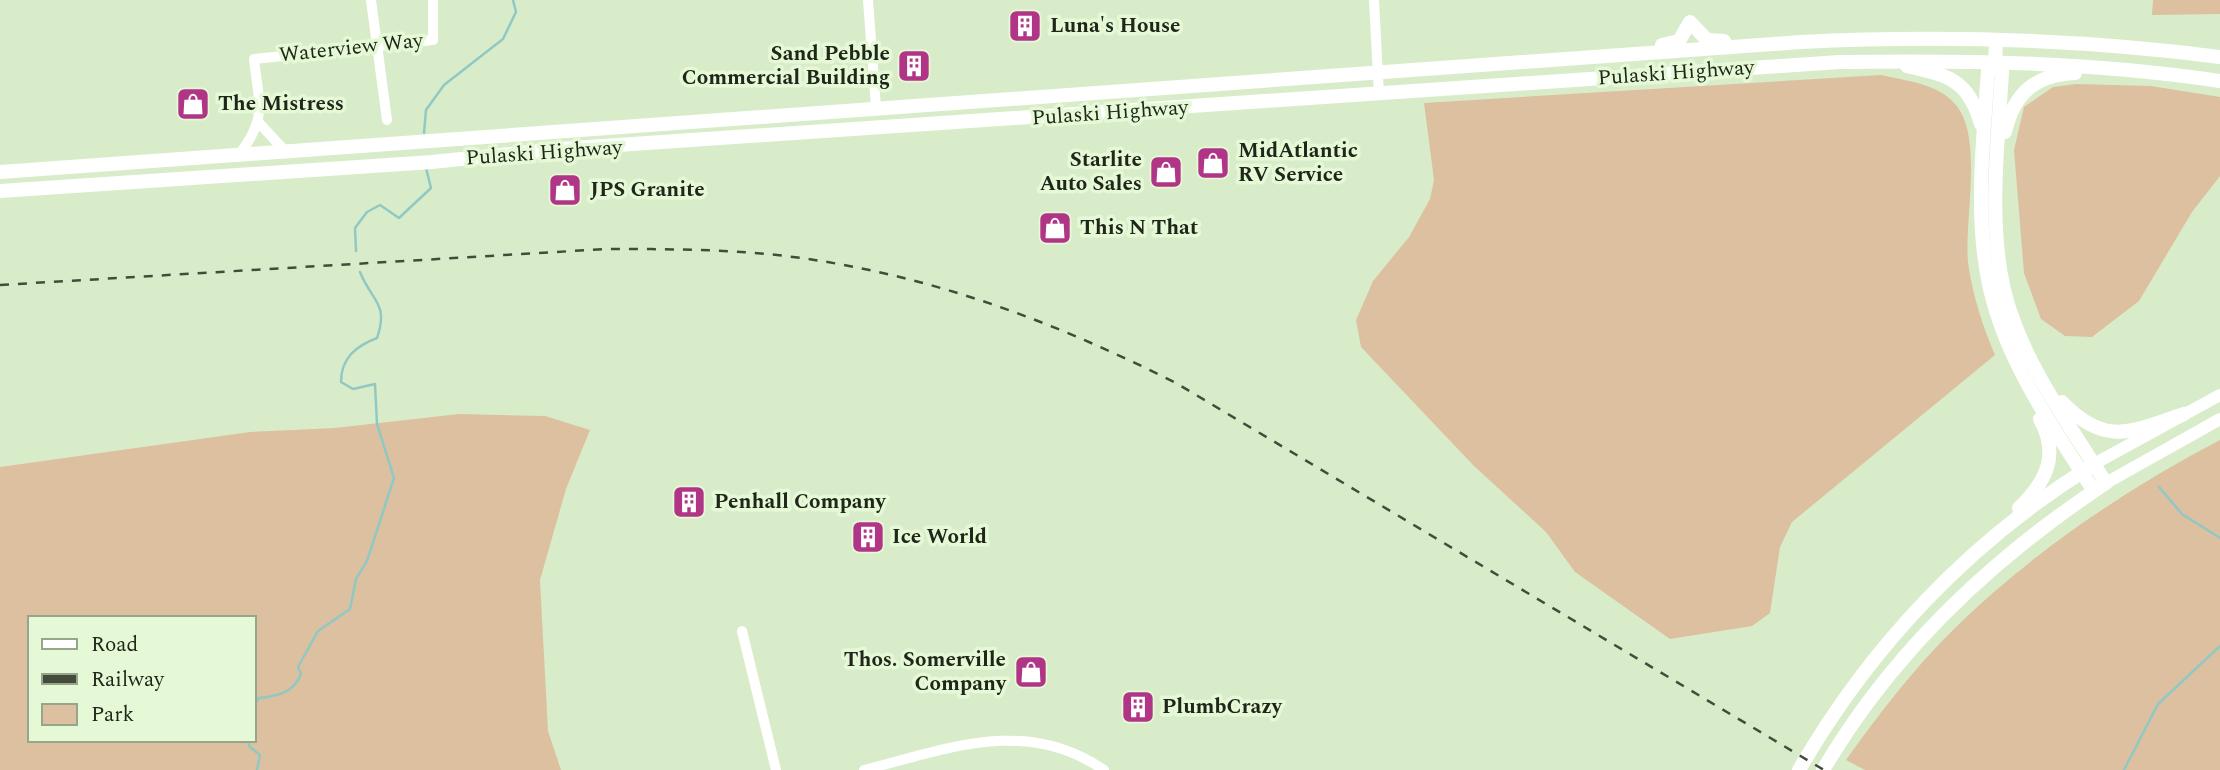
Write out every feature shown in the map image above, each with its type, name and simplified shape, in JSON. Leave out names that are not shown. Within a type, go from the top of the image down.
[{"type":"highway","points":[[1616,55],[1625,48],[1679,41],[1690,22],[1707,40],[1714,42],[1781,37],[1801,42]]},
{"type":"highway","name":"Pulaski Highway","points":[[0,173],[236,158],[876,108],[1801,42],[1996,40],[2115,46],[2220,57]]},
{"type":"highway","points":[[1799,770],[1819,735],[1863,671],[1899,628],[1993,537],[2038,489],[2049,465],[2049,440],[1995,307],[1984,254],[1984,135],[1988,71],[1995,64],[1996,40]]},
{"type":"highway","points":[[1885,61],[1941,74],[1962,86],[1975,101],[1984,135]]},
{"type":"highway","name":"Pulaski Highway","points":[[0,191],[432,162],[559,149],[1839,62],[1995,64],[2140,71],[2220,81]]},
{"type":"highway","points":[[1995,64],[2002,72],[1997,241],[2004,290],[2019,335],[2088,468]]},
{"type":"highway","points":[[1997,192],[2009,115],[2023,90],[2047,76],[2140,71]]},
{"type":"highway","points":[[1823,770],[1877,689],[1933,623],[1991,567],[2100,487],[2017,363]]},
{"type":"highway","points":[[2045,384],[2085,423],[2109,432],[2134,431],[2184,414]]},
{"type":"highway","points":[[1993,537],[2088,468]]},
{"type":"main road","points":[[2088,468],[2220,395]]},
{"type":"main road","points":[[2100,487],[2220,419]]},
{"type":"street","points":[[371,0],[387,120]]},
{"type":"street","name":"Waterview Way","points":[[259,123],[254,59],[433,40],[433,0]]},
{"type":"street","points":[[867,0],[876,108]]},
{"type":"street","points":[[1374,0],[1379,95]]},
{"type":"street","points":[[236,158],[253,138],[259,123],[287,153]]},
{"type":"street","points":[[742,631],[776,770]]},
{"type":"street","points":[[864,770],[978,742],[1015,740],[1065,749],[1104,770]]},
{"type":"green space","points":[[2153,0],[2220,0],[2220,14],[2152,15]]},
{"type":"green space","points":[[1881,75],[1939,91],[1955,104],[1964,118],[1971,157],[1968,262],[1978,310],[1995,355],[1792,522],[1780,547],[1770,613],[1752,626],[1670,639],[1575,572],[1546,532],[1474,466],[1361,347],[1356,320],[1373,281],[1409,237],[1430,199],[1434,180],[1424,103]]},
{"type":"green space","points":[[2076,84],[2151,86],[2220,97],[2220,176],[2192,212],[2139,301],[2092,337],[2065,336],[2041,319],[2024,273],[2014,150],[2024,107],[2053,87]]},
{"type":"green space","points":[[459,414],[545,416],[590,430],[566,489],[540,580],[548,731],[561,770],[0,770],[0,467],[250,432],[335,428]]},
{"type":"green space","points":[[2220,440],[2220,770],[1865,770],[1846,760],[1925,659],[2015,574],[2115,502]]},
{"type":"waterway","points":[[424,133],[426,110],[444,85],[503,39],[516,12],[513,0]]},
{"type":"waterway","points":[[356,251],[355,228],[367,212],[380,205],[399,218],[431,188],[426,168]]},
{"type":"waterway","points":[[256,702],[259,698],[278,695],[294,685],[301,674],[298,667],[318,631],[350,609],[356,579],[367,561],[394,478],[377,424],[375,384],[353,389],[341,382],[344,366],[351,354],[377,338],[380,326],[378,303],[360,272]]},
{"type":"waterway","points":[[2159,487],[2182,514],[2220,538]]},
{"type":"waterway","points":[[2124,770],[2158,704],[2220,646]]},
{"type":"waterway","points":[[248,742],[260,755],[257,770]]},
{"type":"railway","points":[[0,285],[627,249],[713,250],[777,255],[830,262],[933,286],[982,301],[1080,338],[1176,383],[1824,770]]},
{"type":"place","name":"Luna's House","points":[[1025,26]]},
{"type":"place","name":"Sand Pebble Commercial Building","points":[[914,66]]},
{"type":"place","name":"The Mistress","points":[[193,104]]},
{"type":"place","name":"MidAtlantic RV Service","points":[[1213,163]]},
{"type":"place","name":"Starlite Auto Sales","points":[[1166,172]]},
{"type":"place","name":"JPS Granite","points":[[565,190]]},
{"type":"place","name":"This N That","points":[[1055,228]]},
{"type":"place","name":"Penhall Company","points":[[689,502]]},
{"type":"place","name":"Ice World","points":[[868,537]]},
{"type":"place","name":"Thos. Somerville Company","points":[[1031,672]]},
{"type":"place","name":"PlumbCrazy","points":[[1138,707]]}]
